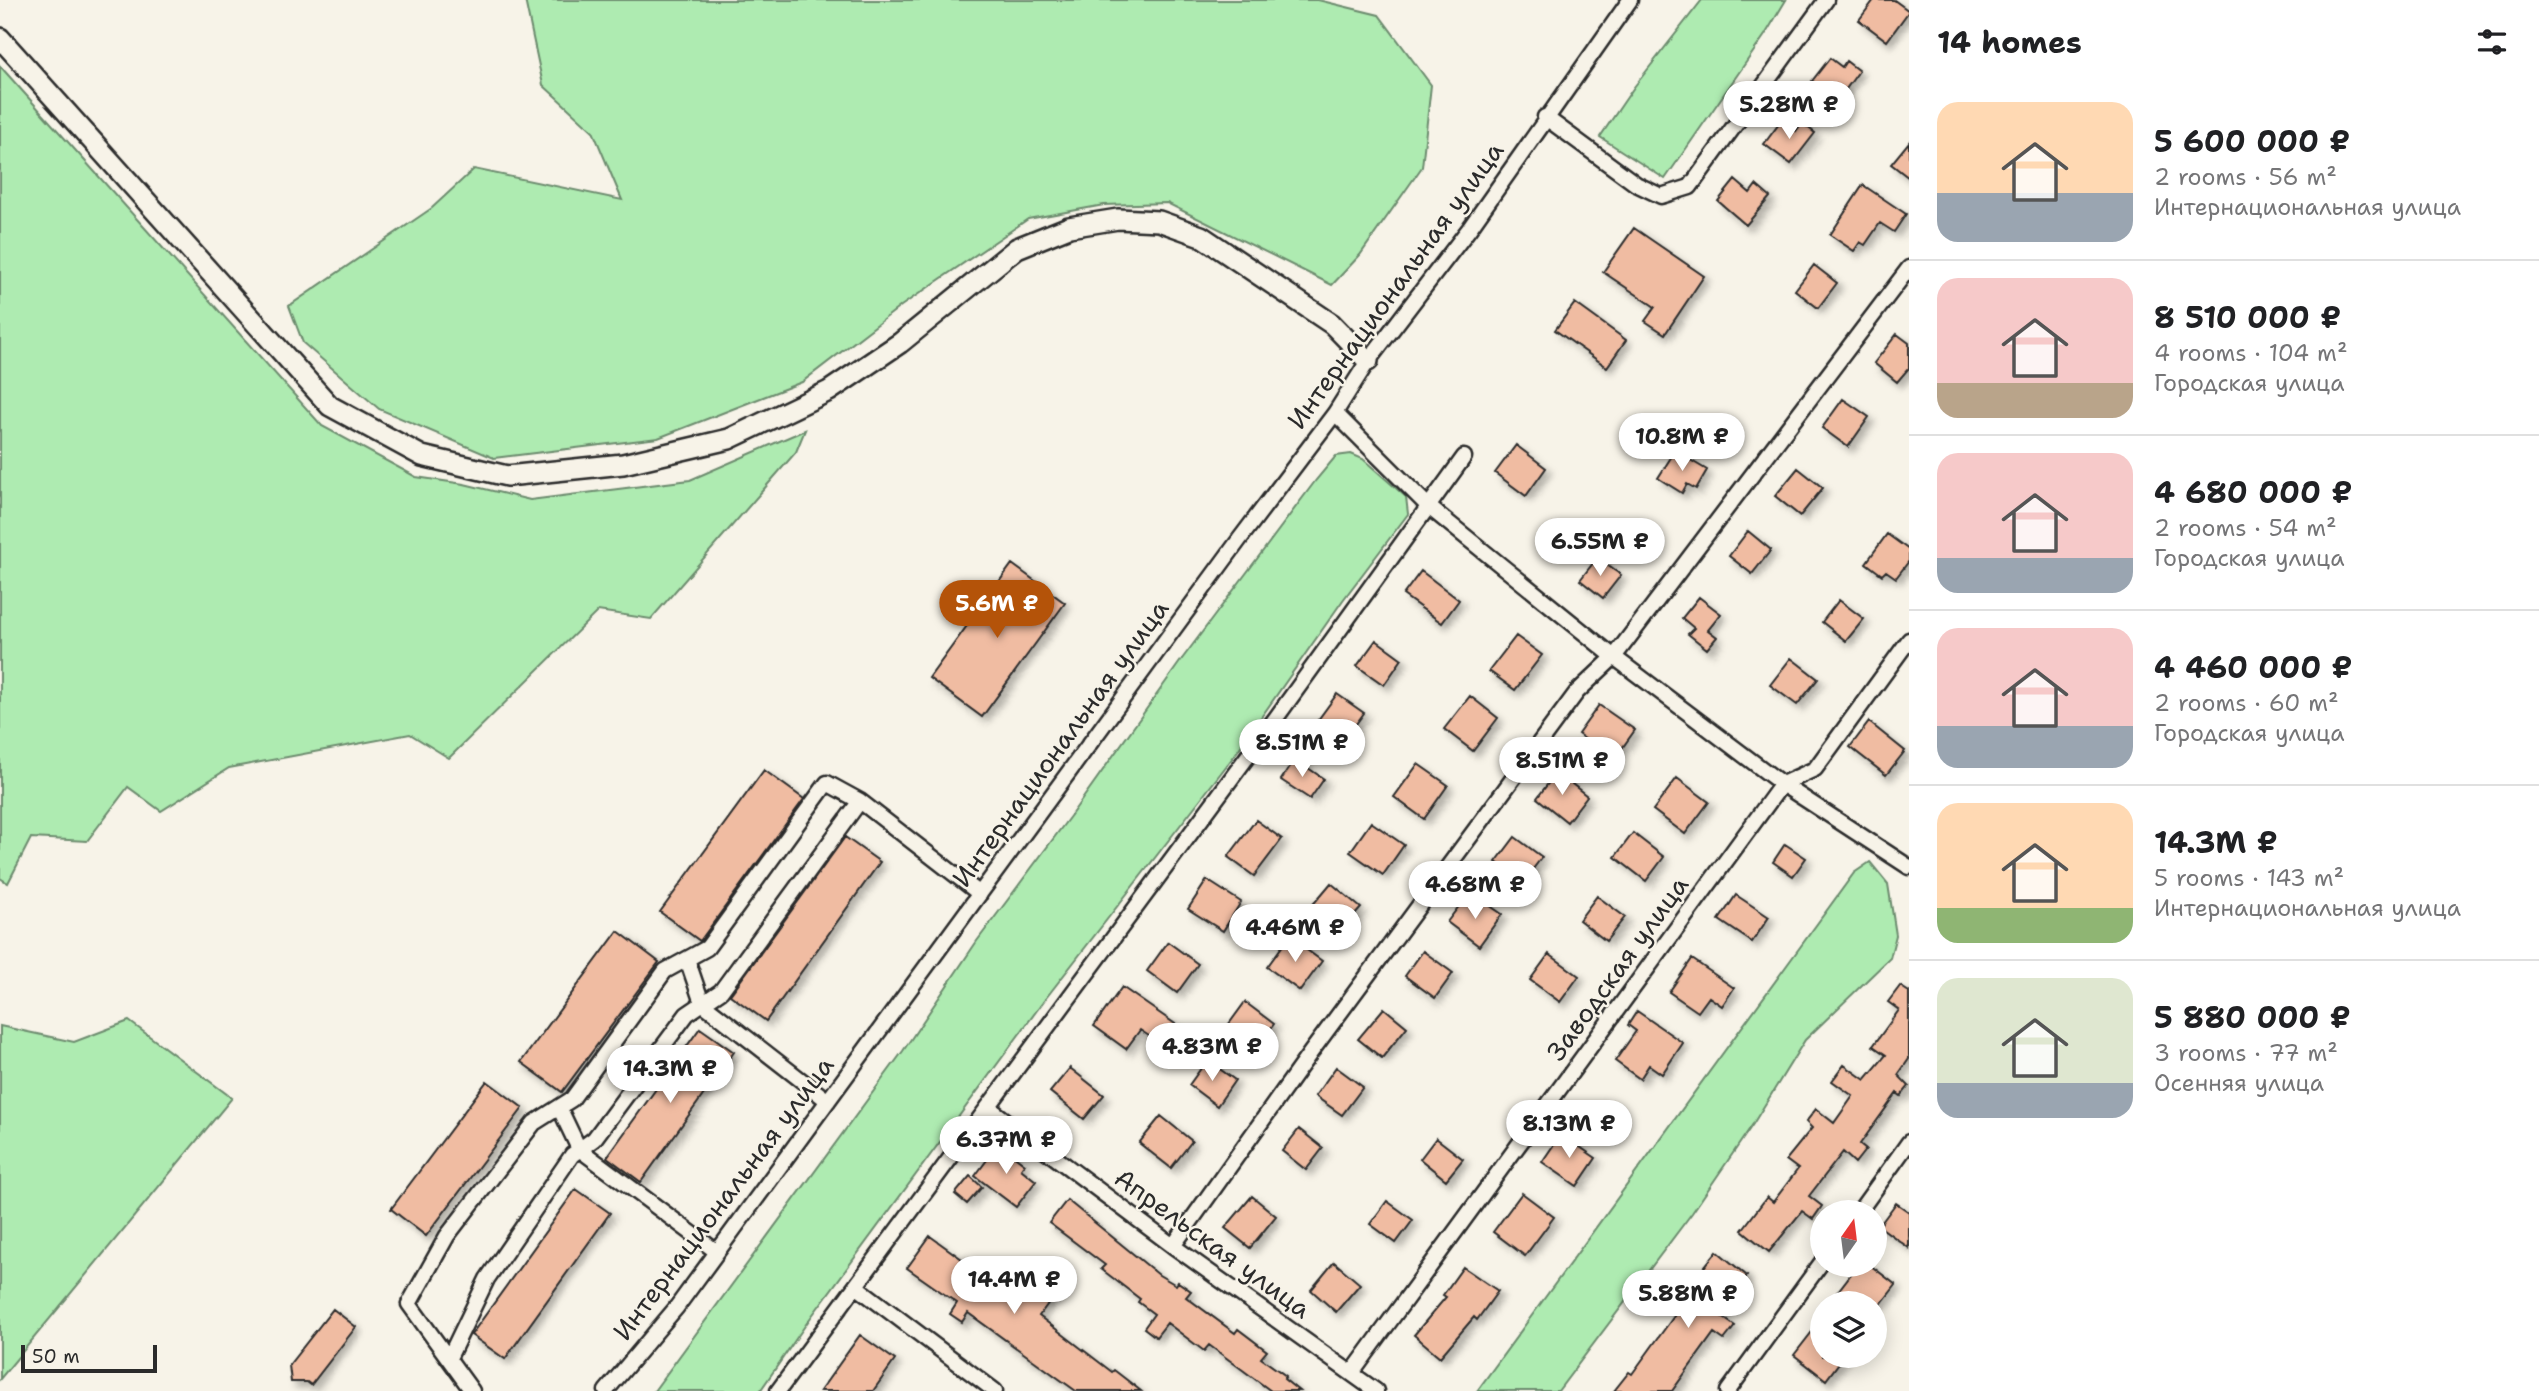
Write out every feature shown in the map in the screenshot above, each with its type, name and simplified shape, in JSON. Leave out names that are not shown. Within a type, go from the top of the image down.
[{"type":"street","name":"Интернациональная улица","points":[[606,1391],[676,1308],[1251,523],[1335,414],[1368,361],[1469,229],[1545,117],[1630,0]]},
{"type":"street","points":[[1545,117],[1636,184],[1661,196],[1690,187],[1826,0]]},
{"type":"street","points":[[0,38],[330,406],[422,456],[507,476],[624,464],[729,439],[839,384],[900,343],[1017,248],[1069,227],[1118,219],[1159,221],[1201,236],[1332,324],[1368,361]]},
{"type":"street","points":[[1173,1246],[1311,1052],[1577,692],[1614,657],[1909,268]]},
{"type":"street","points":[[1335,414],[1429,507],[1614,657],[1782,784],[1909,867]]},
{"type":"street","points":[[778,1391],[857,1287],[1464,457]]},
{"type":"street","name":"Заводская улица","points":[[1352,1373],[1782,784],[1815,769],[1909,640]]},
{"type":"street","points":[[472,1391],[409,1304],[447,1236],[534,1123],[572,1099],[665,971],[707,948],[827,783],[860,801],[980,894]]},
{"type":"street","points":[[449,1359],[487,1279],[572,1155],[594,1139],[687,1014],[720,991],[860,801]]},
{"type":"street","points":[[687,959],[702,1003],[828,1101]]},
{"type":"street","points":[[559,1107],[579,1149],[717,1252]]},
{"type":"street","name":"Апрельская улица","points":[[988,1107],[1173,1246],[1376,1391]]},
{"type":"street","points":[[1867,1200],[1909,1142]]},
{"type":"street","points":[[1728,1391],[1810,1278]]},
{"type":"street","points":[[857,1287],[995,1391]]},
{"type":"green space","points":[[525,0],[1318,0],[1379,15],[1431,85],[1422,167],[1360,255],[1332,285],[1167,203],[1104,205],[1028,219],[901,306],[802,382],[658,438],[494,458],[379,409],[303,343],[289,306],[432,208],[474,169],[622,200],[593,131],[543,85]]},
{"type":"green space","points":[[1702,0],[1786,0],[1765,35],[1665,179],[1600,137],[1634,87]]},
{"type":"green space","points":[[0,66],[322,426],[416,477],[464,484],[530,500],[690,480],[805,430],[796,452],[651,619],[598,611],[449,758],[410,734],[229,768],[161,811],[128,787],[87,841],[31,838],[8,883],[0,878]]},
{"type":"green space","points":[[1351,454],[1363,459],[1406,497],[1408,514],[1343,600],[1234,756],[1046,998],[811,1317],[760,1391],[654,1391],[903,1051],[977,941],[1182,659],[1316,480],[1336,456]]},
{"type":"green space","points":[[1870,862],[1888,884],[1896,935],[1890,958],[1805,1040],[1753,1124],[1692,1213],[1558,1391],[1477,1391],[1854,873]]},
{"type":"green space","points":[[129,1021],[232,1098],[0,1379],[0,1026],[74,1042]]},
{"type":"building","points":[[1874,0],[1894,0],[1909,11],[1887,41],[1859,20]]},
{"type":"building","points":[[1830,58],[1842,67],[1846,61],[1859,71],[1838,100],[1812,81]]},
{"type":"building","points":[[1782,120],[1796,131],[1802,123],[1815,133],[1791,164],[1764,144]]},
{"type":"building","points":[[1909,142],[1909,178],[1891,164]]},
{"type":"building","points":[[1735,180],[1750,193],[1756,185],[1770,197],[1746,225],[1718,201]]},
{"type":"building","points":[[1863,185],[1906,214],[1894,232],[1880,223],[1865,245],[1860,242],[1854,251],[1830,235]]},
{"type":"building","points":[[1634,228],[1704,276],[1665,334],[1645,321],[1655,307],[1603,272]]},
{"type":"building","points":[[1814,265],[1837,283],[1818,308],[1795,290]]},
{"type":"building","points":[[1575,303],[1626,340],[1607,367],[1555,330]]},
{"type":"building","points":[[1897,334],[1909,343],[1909,368],[1897,382],[1874,363]]},
{"type":"building","points":[[1843,399],[1869,417],[1848,447],[1822,428]]},
{"type":"building","points":[[1516,445],[1546,468],[1526,496],[1495,473]]},
{"type":"building","points":[[1675,451],[1707,470],[1696,489],[1687,484],[1682,493],[1658,478]]},
{"type":"building","points":[[1798,468],[1823,488],[1800,516],[1775,496]]},
{"type":"building","points":[[1748,531],[1771,550],[1752,574],[1729,556]]},
{"type":"building","points":[[1887,534],[1909,550],[1909,561],[1896,578],[1886,571],[1882,575],[1866,563]]},
{"type":"building","points":[[1597,558],[1621,575],[1603,598],[1580,580]]},
{"type":"building","points":[[1012,564],[1065,603],[982,717],[929,678]]},
{"type":"building","points":[[1421,571],[1459,600],[1442,623],[1403,595]]},
{"type":"building","points":[[1699,597],[1721,614],[1708,630],[1717,637],[1707,649],[1688,634],[1694,628],[1682,618]]},
{"type":"building","points":[[1839,600],[1864,619],[1846,641],[1822,622]]},
{"type":"building","points":[[1516,636],[1542,655],[1515,690],[1489,671]]},
{"type":"building","points":[[1376,640],[1402,659],[1384,685],[1357,666]]},
{"type":"building","points":[[1791,658],[1818,679],[1797,705],[1770,685]]},
{"type":"building","points":[[1337,694],[1364,713],[1342,743],[1315,724]]},
{"type":"building","points":[[1470,696],[1498,718],[1473,751],[1444,729]]},
{"type":"building","points":[[1599,705],[1635,730],[1620,751],[1610,744],[1604,753],[1578,734]]},
{"type":"building","points":[[1869,722],[1905,751],[1886,775],[1850,747]]},
{"type":"building","points":[[1295,759],[1324,779],[1310,799],[1281,780]]},
{"type":"building","points":[[1418,764],[1448,785],[1424,819],[1394,797]]},
{"type":"building","points":[[764,770],[804,799],[700,941],[660,912]]},
{"type":"building","points":[[1557,772],[1587,796],[1567,822],[1537,798]]},
{"type":"building","points":[[1677,778],[1709,802],[1685,834],[1653,810]]},
{"type":"building","points":[[1256,820],[1282,839],[1254,876],[1228,857]]},
{"type":"building","points":[[1371,822],[1404,845],[1383,875],[1350,852]]},
{"type":"building","points":[[1633,833],[1664,857],[1646,881],[1615,857]]},
{"type":"building","points":[[845,837],[880,862],[766,1021],[730,995]]},
{"type":"building","points":[[1515,837],[1542,857],[1523,882],[1496,862]]},
{"type":"building","points":[[1785,844],[1806,858],[1793,876],[1773,862]]},
{"type":"building","points":[[1207,880],[1241,902],[1223,931],[1188,909]]},
{"type":"building","points":[[1331,883],[1361,908],[1339,933],[1310,908]]},
{"type":"building","points":[[1736,895],[1769,917],[1752,942],[1719,920]]},
{"type":"building","points":[[1597,896],[1625,917],[1606,941],[1579,920]]},
{"type":"building","points":[[1480,899],[1502,914],[1479,946],[1447,922],[1463,901],[1473,908]]},
{"type":"building","points":[[618,931],[659,962],[562,1092],[521,1062]]},
{"type":"building","points":[[1289,937],[1322,961],[1300,991],[1267,967]]},
{"type":"building","points":[[1168,942],[1198,964],[1177,993],[1147,971]]},
{"type":"building","points":[[1423,951],[1453,973],[1435,998],[1405,976]]},
{"type":"building","points":[[1549,954],[1579,976],[1560,1002],[1530,980]]},
{"type":"building","points":[[1692,959],[1734,988],[1722,1006],[1709,997],[1698,1012],[1669,992]]},
{"type":"building","points":[[1900,986],[1909,992],[1909,1059],[1898,1075],[1909,1086],[1901,1096],[1897,1093],[1860,1144],[1866,1149],[1855,1163],[1843,1152],[1809,1196],[1814,1200],[1810,1200],[1810,1217],[1802,1211],[1769,1252],[1742,1230],[1767,1197],[1773,1202],[1798,1169],[1786,1160],[1812,1128],[1806,1122],[1816,1109],[1834,1123],[1853,1096],[1832,1081],[1844,1065],[1865,1080],[1886,1055],[1873,1046],[1899,1010],[1888,1002]]},
{"type":"building","points":[[1122,987],[1181,1028],[1167,1048],[1140,1030],[1126,1049],[1094,1026]]},
{"type":"building","points":[[1245,1002],[1274,1024],[1254,1051],[1226,1028]]},
{"type":"building","points":[[1384,1008],[1407,1027],[1382,1058],[1358,1039]]},
{"type":"building","points":[[1637,1011],[1683,1043],[1662,1074],[1649,1065],[1640,1079],[1615,1061],[1636,1031],[1628,1025]]},
{"type":"building","points":[[700,1028],[734,1052],[641,1182],[607,1157]]},
{"type":"building","points":[[1207,1060],[1235,1080],[1217,1106],[1189,1085]]},
{"type":"building","points":[[1336,1067],[1363,1087],[1342,1115],[1315,1096]]},
{"type":"building","points":[[1070,1068],[1104,1095],[1084,1119],[1050,1092]]},
{"type":"building","points":[[487,1081],[523,1108],[426,1236],[391,1209]]},
{"type":"building","points":[[1161,1116],[1192,1141],[1171,1168],[1139,1143]]},
{"type":"building","points":[[1299,1129],[1323,1148],[1306,1170],[1282,1151]]},
{"type":"building","points":[[1561,1134],[1596,1158],[1577,1186],[1542,1162]]},
{"type":"building","points":[[1436,1138],[1463,1159],[1446,1180],[1420,1159]]},
{"type":"building","points":[[999,1144],[1025,1164],[1021,1169],[1036,1181],[1016,1207],[975,1176]]},
{"type":"building","points":[[970,1176],[982,1187],[967,1204],[955,1194]]},
{"type":"building","points":[[576,1189],[610,1213],[505,1359],[471,1335]]},
{"type":"building","points":[[1522,1193],[1554,1217],[1525,1256],[1493,1232]]},
{"type":"building","points":[[1252,1196],[1276,1216],[1250,1248],[1225,1228]]},
{"type":"building","points":[[1067,1200],[1159,1275],[1176,1285],[1178,1282],[1191,1291],[1186,1297],[1235,1333],[1238,1329],[1267,1351],[1261,1358],[1286,1376],[1284,1379],[1299,1391],[1271,1391],[1209,1345],[1204,1351],[1167,1323],[1156,1337],[1144,1328],[1154,1314],[1138,1302],[1140,1299],[1101,1269],[1105,1265],[1049,1223]]},
{"type":"building","points":[[1387,1201],[1413,1220],[1396,1243],[1370,1224]]},
{"type":"building","points":[[1896,1203],[1909,1212],[1909,1248],[1887,1232],[1887,1215]]},
{"type":"building","points":[[930,1236],[980,1272],[986,1263],[1006,1277],[1016,1264],[1055,1294],[1039,1316],[1141,1391],[1076,1391],[968,1313],[962,1322],[950,1314],[957,1303],[907,1268]]},
{"type":"building","points":[[1717,1251],[1747,1276],[1717,1313],[1735,1326],[1724,1340],[1714,1333],[1672,1391],[1614,1391],[1629,1372],[1632,1374],[1677,1312],[1679,1314],[1698,1287],[1692,1282]]},
{"type":"building","points":[[1334,1262],[1360,1284],[1336,1312],[1311,1290]]},
{"type":"building","points":[[1463,1267],[1498,1291],[1477,1320],[1474,1317],[1440,1357],[1414,1335],[1446,1297],[1443,1295]]},
{"type":"building","points":[[1886,1277],[1896,1285],[1887,1296],[1887,1291],[1838,1291],[1848,1278]]},
{"type":"building","points":[[333,1309],[356,1327],[311,1385],[307,1382],[291,1382],[289,1365]]},
{"type":"building","points":[[1810,1334],[1810,1368],[1794,1355]]},
{"type":"building","points":[[860,1335],[895,1360],[873,1391],[820,1391]]},
{"type":"building","points":[[1811,1368],[1835,1368],[1826,1380]]}]
